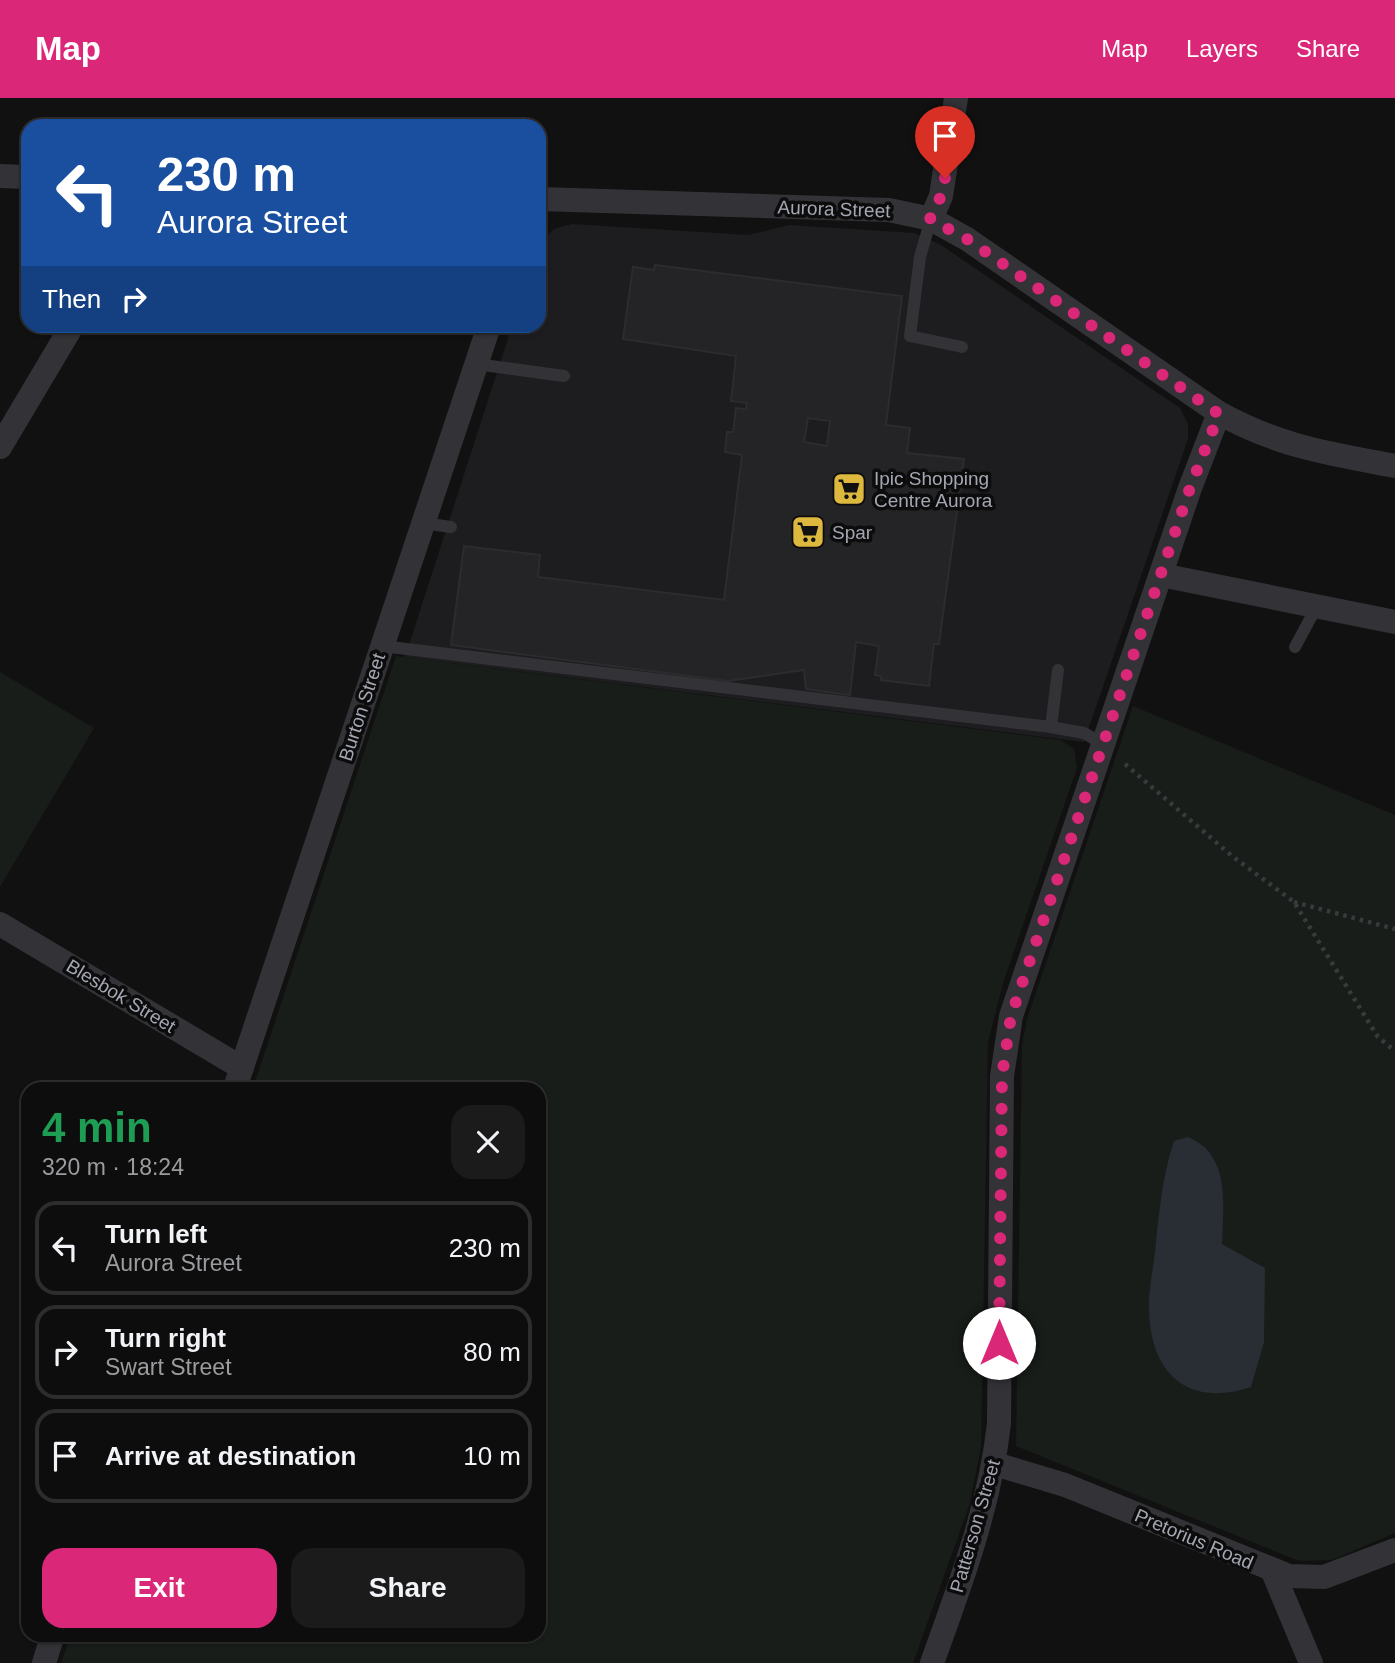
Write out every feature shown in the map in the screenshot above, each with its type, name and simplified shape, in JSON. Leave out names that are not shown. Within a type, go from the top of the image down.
[{"type":"street","points":[[930,219],[941,196],[956,98]]},
{"type":"street","points":[[0,176],[21,177]]},
{"type":"street","name":"Aurora Street","points":[[546,199],[851,208],[908,213],[930,219],[967,239],[1219,414],[1257,434],[1286,444],[1395,466]]},
{"type":"street","points":[[0,447],[68,333]]},
{"type":"street","name":"Burton Street","points":[[238,1078],[487,333]]},
{"type":"street","name":"Patterson Street","points":[[932,1663],[982,1515],[995,1464],[999,1423],[1002,1076],[1011,1016],[1161,575],[1219,414]]},
{"type":"street","points":[[1161,575],[1395,622]]},
{"type":"street","name":"Blesbok Street","points":[[0,924],[238,1078]]},
{"type":"street","name":"Pretorius Road","points":[[995,1464],[1065,1485],[1273,1572],[1289,1576],[1324,1577],[1395,1550]]},
{"type":"street","points":[[1273,1572],[1311,1663]]},
{"type":"street","points":[[44,1663],[51,1642]]},
{"type":"lane","points":[[930,219],[920,257],[910,336],[962,347]]},
{"type":"lane","points":[[476,364],[564,376]]},
{"type":"lane","points":[[423,523],[451,527]]},
{"type":"lane","points":[[1296,647],[1317,606]]},
{"type":"lane","points":[[382,646],[1051,727],[1084,733],[1103,744]]},
{"type":"lane","points":[[1051,727],[1058,670]]},
{"type":"path","points":[[1103,744],[1160,797],[1294,902],[1378,1037],[1395,1051]]},
{"type":"path","points":[[1294,902],[1395,929]]},
{"type":"shaded area","points":[[572,224],[749,235],[790,225],[914,233],[941,245],[1180,408],[1188,424],[1188,439],[1084,742],[405,657],[510,333],[546,333],[546,237],[554,229]]},
{"type":"shaded area","points":[[396,656],[1061,740],[1074,749],[1077,768],[1003,983],[988,1043],[981,1448],[969,1506],[913,1663],[61,1663],[68,1642],[546,1642],[546,1082],[255,1082]]},
{"type":"shaded area","points":[[0,672],[94,728],[0,887]]},
{"type":"shaded area","points":[[1133,706],[1395,815],[1395,1533],[1332,1560],[1299,1561],[1016,1446],[1022,1045],[1027,1019]]},
{"type":"shaded area","points":[[1188,1137],[1202,1145],[1218,1168],[1223,1197],[1222,1244],[1265,1268],[1264,1342],[1251,1387],[1229,1392],[1209,1393],[1192,1389],[1177,1380],[1157,1352],[1151,1333],[1149,1296],[1164,1182],[1174,1141]]},
{"type":"building","name":"Ipic Shopping Centre Aurora","points":[[655,265],[902,296],[886,425],[910,428],[907,453],[964,459],[939,644],[934,644],[929,686],[881,680],[881,676],[875,675],[879,646],[856,642],[850,695],[806,689],[804,670],[728,681],[451,645],[464,546],[540,555],[538,577],[724,600],[742,455],[725,452],[727,432],[733,432],[736,408],[746,409],[747,403],[731,401],[736,356],[623,339],[633,267],[654,270]],"holes":[[[808,418],[830,421],[827,446],[804,442]]]},
{"type":"place","name":"Ipic Shopping Centre Aurora","points":[[849,489]]},
{"type":"place","name":"Spar","points":[[808,532]]},
{"type":"route","points":[[945,178],[941,196],[930,219],[967,239],[1219,414],[1190,488],[1011,1016],[1002,1076],[999,1343]]}]
